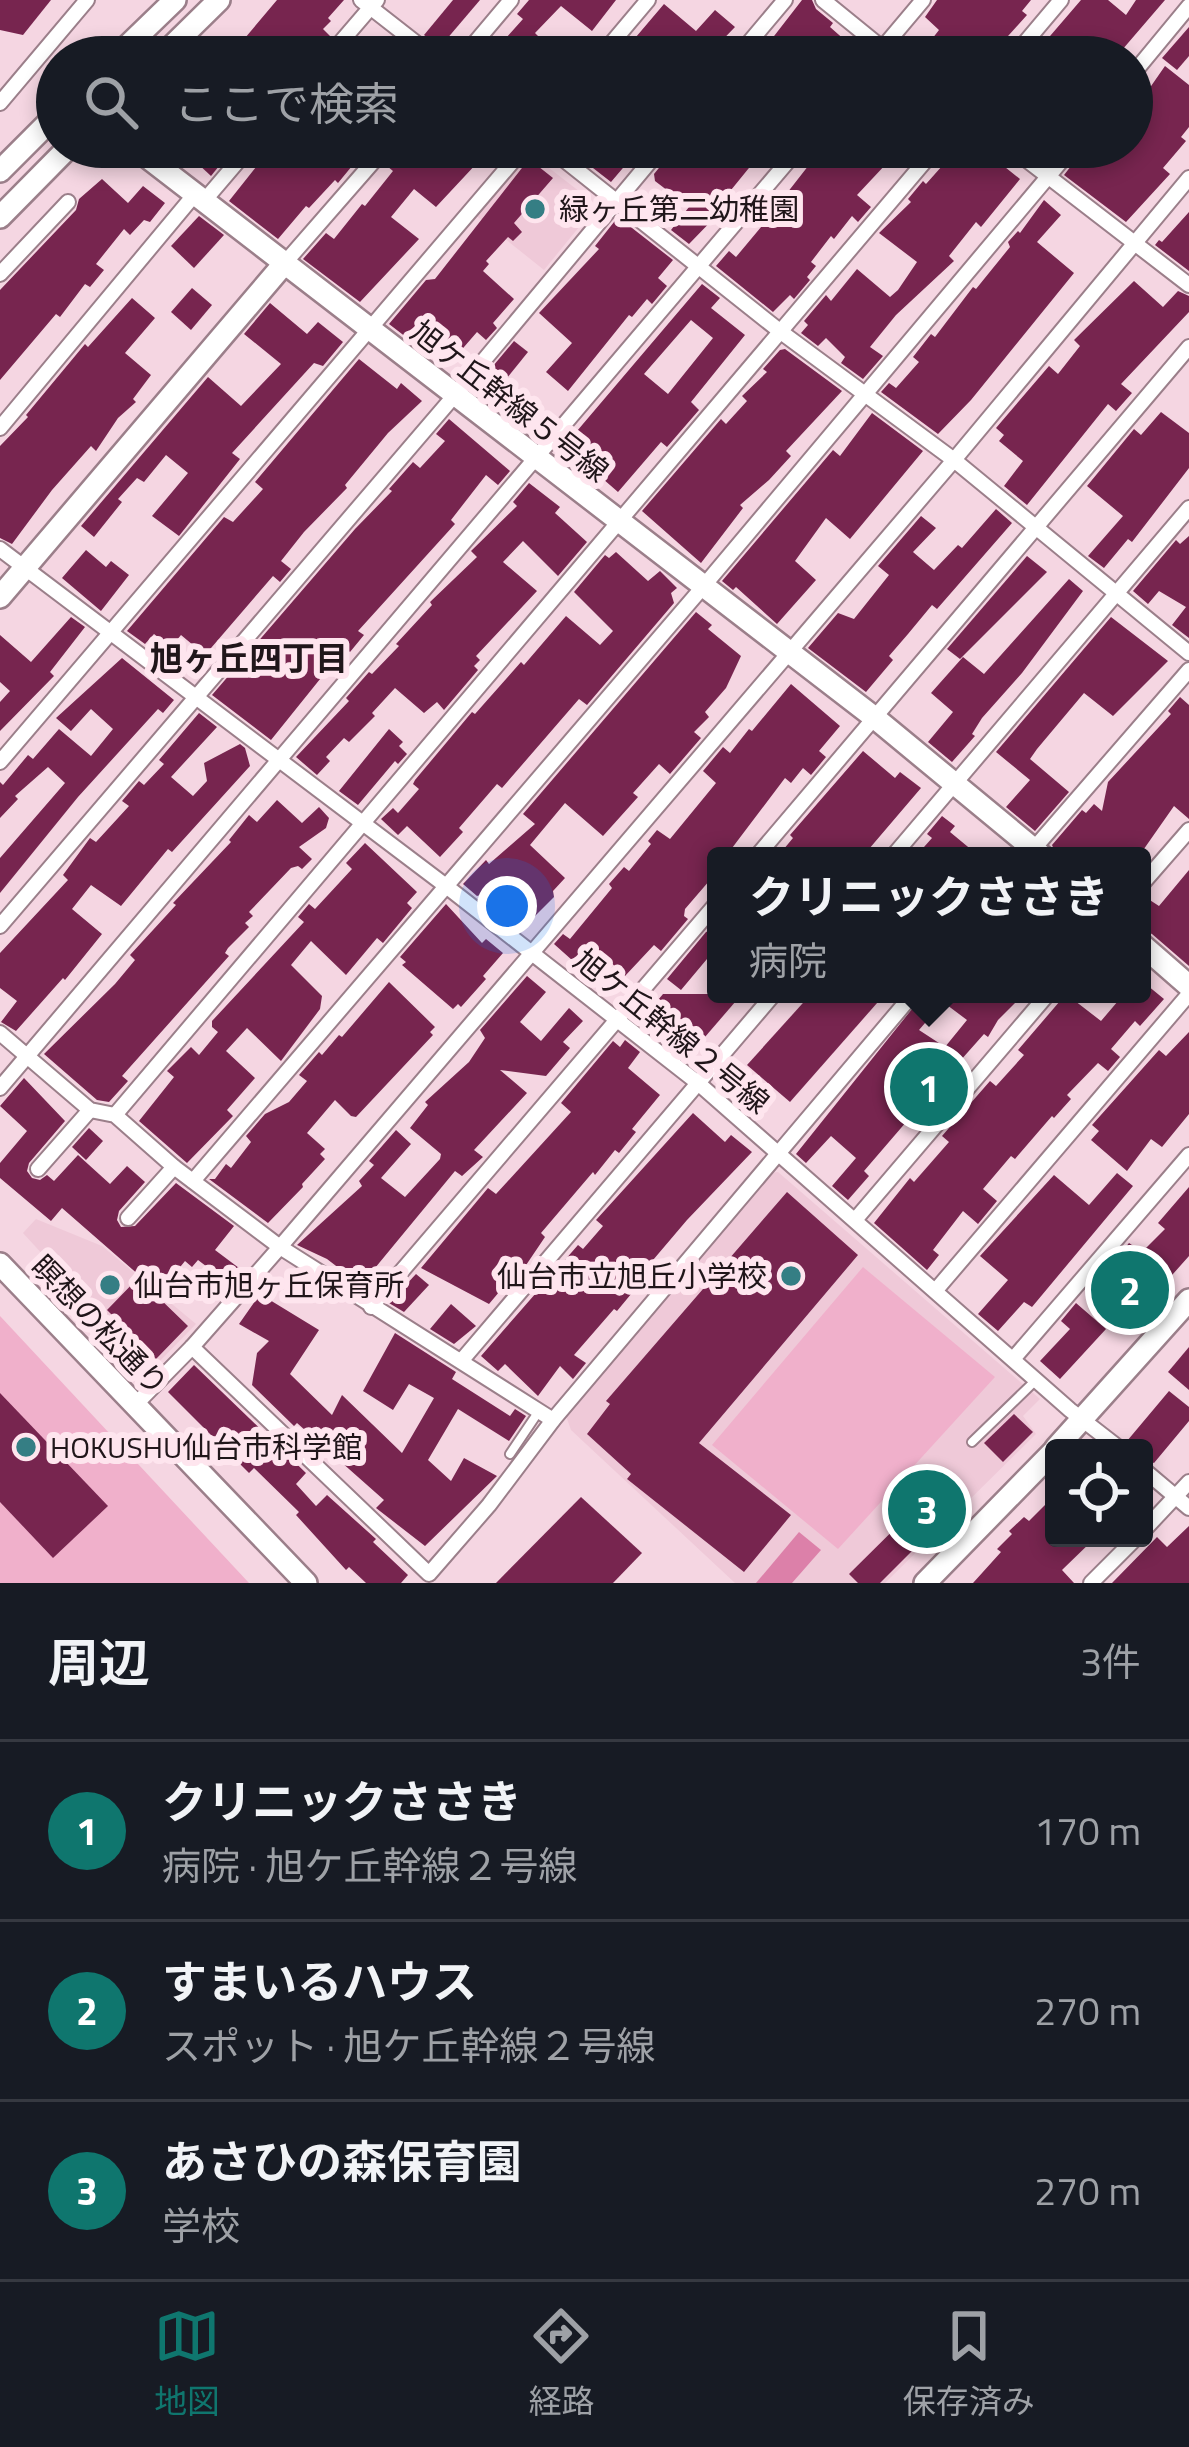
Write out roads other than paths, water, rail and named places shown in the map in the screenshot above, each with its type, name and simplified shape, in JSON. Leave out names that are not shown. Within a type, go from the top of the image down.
[{"type":"street","points":[[57,36],[87,0]]},
{"type":"street","points":[[138,36],[175,0]]},
{"type":"street","points":[[182,36],[219,0]]},
{"type":"street","points":[[481,36],[511,0]]},
{"type":"street","points":[[618,36],[648,0]]},
{"type":"street","points":[[755,36],[785,0]]},
{"type":"street","points":[[823,0],[864,36]]},
{"type":"street","points":[[897,36],[923,0]]},
{"type":"street","points":[[1031,36],[1061,0]]},
{"type":"street","points":[[344,36],[370,2],[410,36]]},
{"type":"street","points":[[1153,50],[1189,6]]},
{"type":"street","points":[[0,103],[36,60]]},
{"type":"street","points":[[0,171],[36,135]]},
{"type":"street","points":[[0,217],[48,168]]},
{"type":"street","name":"旭ケ丘幹線５号線","points":[[161,168],[874,718],[1026,847]]},
{"type":"street","points":[[0,428],[229,168]]},
{"type":"street","points":[[0,597],[368,168]]},
{"type":"street","points":[[0,762],[507,168]]},
{"type":"street","points":[[575,168],[781,332],[953,460],[1189,652]]},
{"type":"street","points":[[0,926],[644,168]]},
{"type":"street","points":[[0,1088],[782,168]]},
{"type":"street","points":[[115,1115],[919,168]]},
{"type":"street","points":[[1038,168],[1189,285]]},
{"type":"street","points":[[193,1181],[1056,168]]},
{"type":"street","points":[[135,1405],[280,1247],[1189,178]]},
{"type":"street","points":[[0,274],[68,202]]},
{"type":"street","points":[[765,847],[1189,347]]},
{"type":"street","points":[[901,847],[1189,508]]},
{"type":"street","name":"旭ケ丘幹線２号線","points":[[0,549],[446,886],[698,1084],[1107,1439]]},
{"type":"street","points":[[1040,847],[1189,670]]},
{"type":"street","points":[[1151,874],[1189,830]]},
{"type":"street","points":[[371,1307],[707,915]]},
{"type":"street","points":[[936,1290],[1189,990],[1151,954]]},
{"type":"street","points":[[462,1360],[767,1003]]},
{"type":"street","points":[[192,1347],[429,1574],[906,1003]]},
{"type":"street","points":[[855,1220],[1040,1003]]},
{"type":"street","points":[[0,1033],[90,1110],[115,1115],[174,1167],[280,1247],[553,1420]]},
{"type":"street","points":[[38,1169],[90,1110]]},
{"type":"street","points":[[1014,1358],[1189,1155]]},
{"type":"street","points":[[128,1218],[174,1167]]},
{"type":"street","name":"瞑想の松通り","points":[[0,1264],[306,1583]]},
{"type":"street","points":[[1065,1439],[1189,1300]]},
{"type":"street","points":[[925,1583],[1045,1459]]},
{"type":"street","points":[[1153,1477],[1189,1508]]},
{"type":"street","points":[[1153,1521],[1189,1482]]},
{"type":"street","points":[[1091,1583],[1127,1547]]},
{"type":"lane","points":[[972,1442],[1036,1380]]},
{"type":"lane","points":[[510,1454],[538,1411]]},
{"type":"place","name":"緑ヶ丘第二幼稚園","points":[[535,209]]},
{"type":"place","name":"クリニックささき","points":[[929,1087]]},
{"type":"place","name":"仙台市立旭丘小学校","points":[[791,1276]]},
{"type":"place","name":"仙台市旭ヶ丘保育所","points":[[110,1285]]},
{"type":"place","name":"すまいるハウス","points":[[1130,1290]]},
{"type":"place","name":"HOKUSHU仙台市科学館","points":[[26,1447]]},
{"type":"place","name":"あさひの森保育園","points":[[927,1509]]},
{"type":"district","name":"旭ヶ丘四丁目","points":[[249,658]]}]
